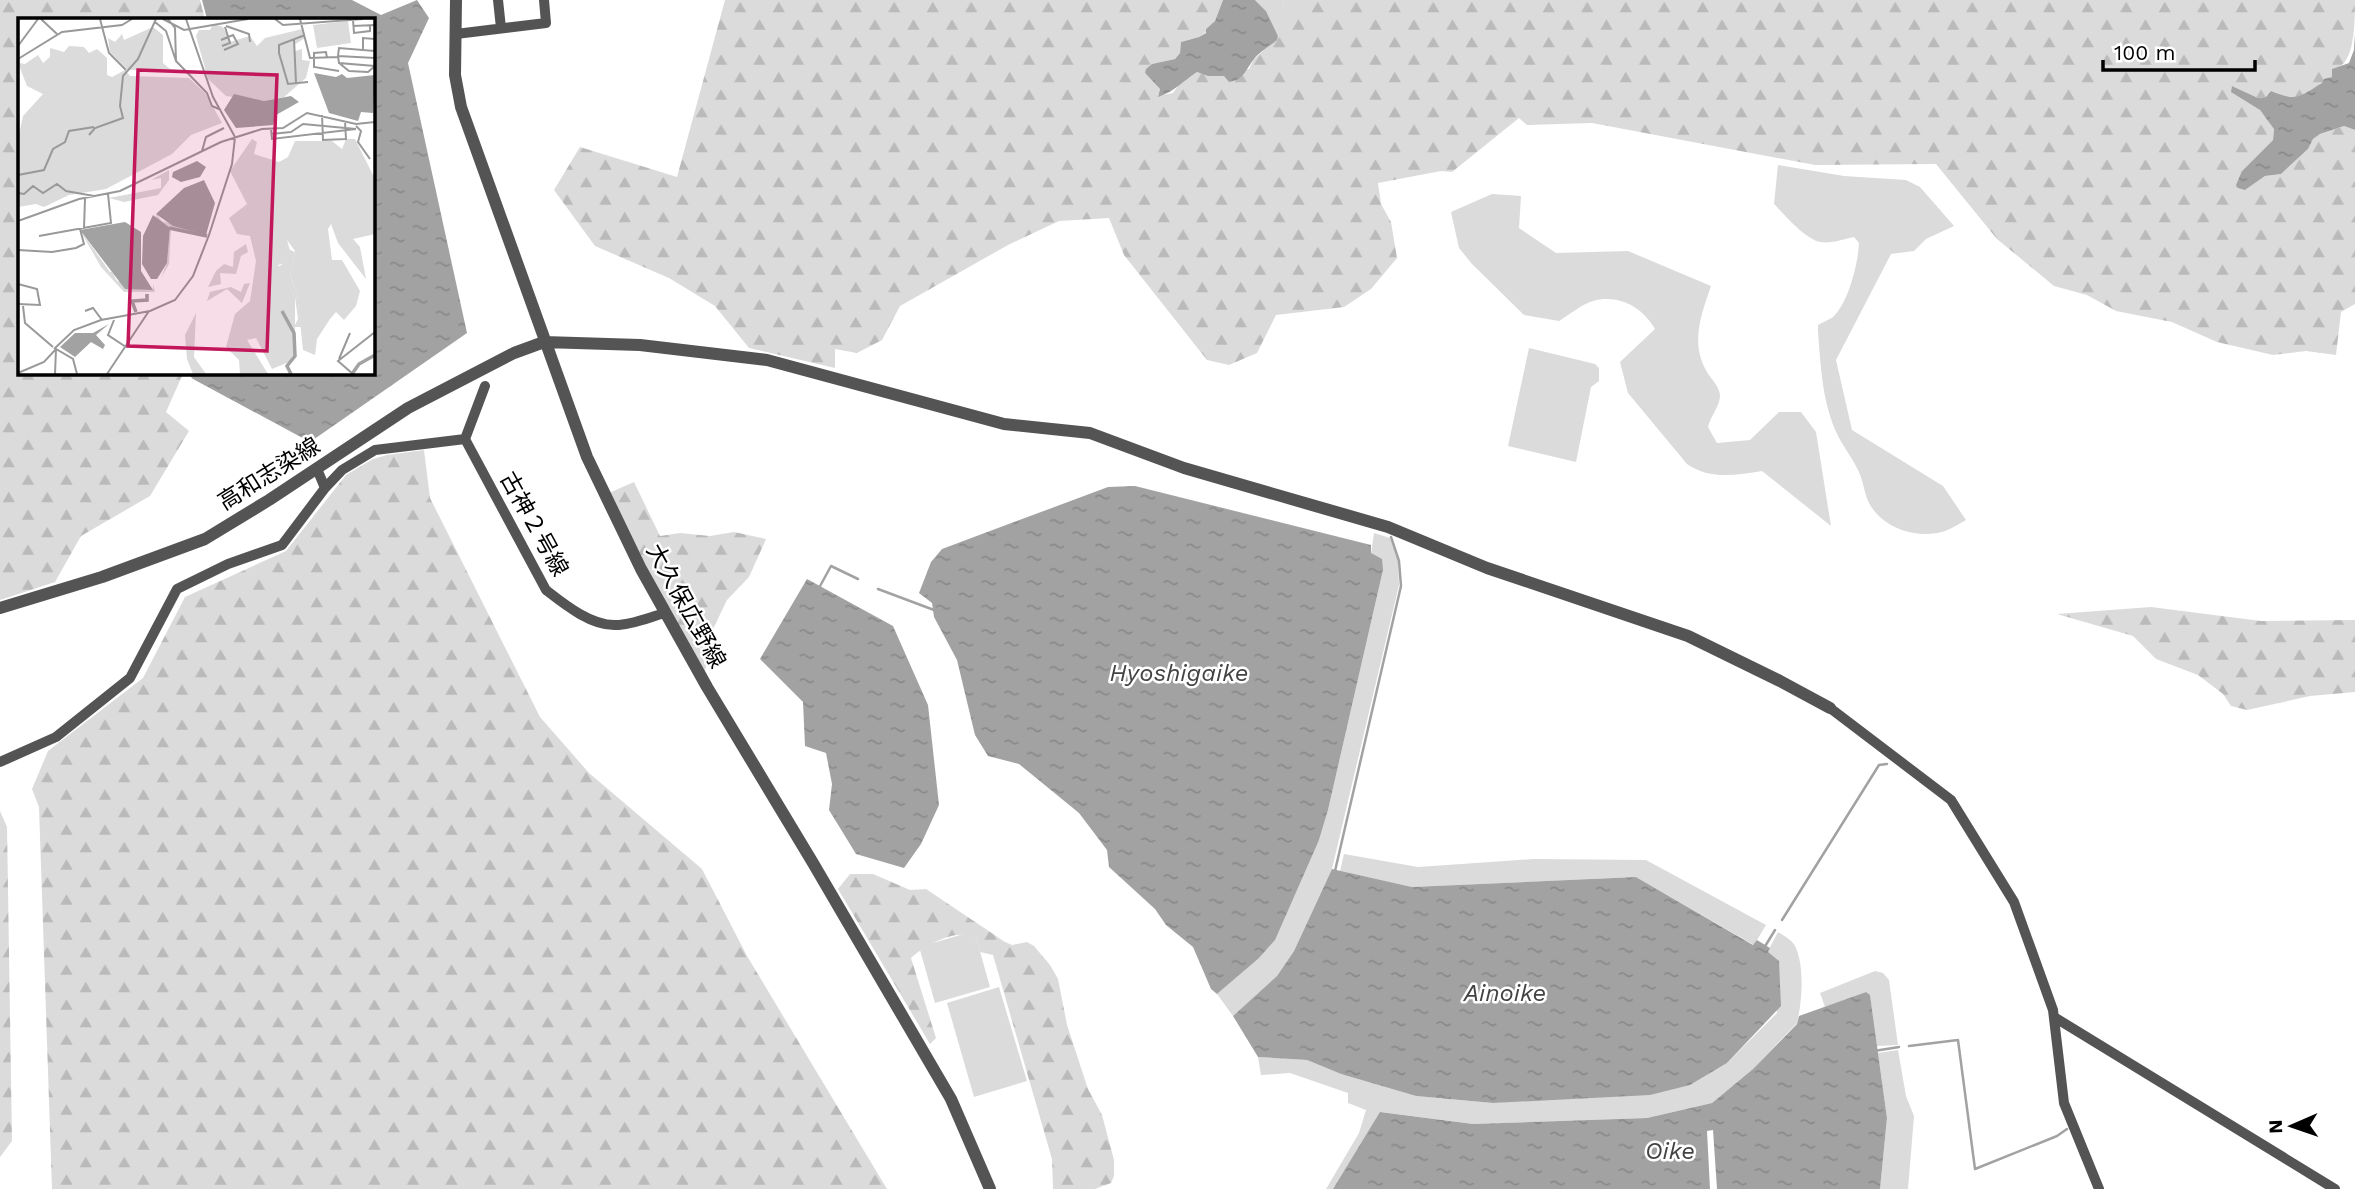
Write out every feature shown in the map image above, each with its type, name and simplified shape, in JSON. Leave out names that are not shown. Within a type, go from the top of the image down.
[{"type":"street","name":"大久保広野線","points":[[456,0],[455,75],[461,107],[587,457],[640,569],[951,1099],[990,1189]]},
{"type":"street","points":[[498,0],[501,28]]},
{"type":"street","points":[[456,34],[546,23],[544,0]]},
{"type":"street","points":[[544,341],[640,345],[767,360],[1004,424],[1090,433],[1184,468],[1388,527],[1542,589],[1688,636],[1830,708],[1951,800],[2014,902],[2054,1017],[2064,1103],[2099,1189]]},
{"type":"street","name":"高和志染線","points":[[0,608],[102,577],[205,539],[408,408],[514,353],[544,341]]},
{"type":"street","points":[[0,762],[56,737],[130,678],[177,589],[228,564],[282,545],[324,488],[342,470],[375,450],[465,439],[485,386]]},
{"type":"street","name":"古神２号線","points":[[465,439],[546,590],[595,621],[615,625],[665,613]]},
{"type":"street","points":[[317,469],[324,488]]},
{"type":"street","points":[[2054,1017],[2335,1189]]},
{"type":"green space","points":[[0,0],[200,0],[205,18],[18,18],[18,374],[181,374],[166,412],[189,431],[150,496],[81,536],[55,582],[0,600]]},
{"type":"green space","points":[[725,0],[1223,0],[1215,21],[1206,32],[1181,42],[1180,53],[1175,59],[1152,64],[1145,73],[1160,89],[1158,96],[1173,93],[1180,83],[1197,72],[1216,75],[1249,69],[1254,59],[1290,27],[1282,0],[2355,0],[2350,51],[2342,65],[2335,68],[2332,77],[2297,98],[2271,91],[2266,97],[2258,98],[2232,86],[2260,110],[2274,128],[2273,140],[2242,171],[2245,190],[2265,176],[2281,174],[2320,134],[2344,126],[2355,130],[2355,304],[2341,312],[2336,355],[2306,351],[2273,355],[2217,342],[2172,322],[2116,311],[2087,295],[2054,286],[1997,239],[1936,164],[1815,165],[1592,123],[1527,125],[1519,118],[1452,172],[1441,171],[1378,183],[1381,204],[1391,222],[1397,258],[1371,289],[1344,307],[1276,315],[1257,353],[1229,365],[1207,360],[1124,255],[1109,218],[1059,221],[1008,245],[900,306],[882,340],[857,353],[835,349],[835,368],[749,348],[715,306],[669,278],[595,246],[554,190],[580,147],[677,177]]},
{"type":"green space","points":[[1255,0],[1282,0],[1291,27],[1277,40],[1278,36],[1266,11]]},
{"type":"green space","points":[[1778,165],[1844,176],[1906,180],[1920,187],[1954,226],[1926,239],[1914,251],[1891,254],[1836,360],[1852,430],[1943,486],[1966,520],[1948,530],[1927,534],[1897,528],[1880,517],[1868,501],[1860,474],[1839,438],[1829,412],[1823,386],[1818,332],[1818,325],[1833,317],[1844,302],[1855,271],[1859,243],[1854,237],[1821,242],[1809,237],[1796,226],[1774,204]]},
{"type":"green space","points":[[1492,194],[1521,196],[1519,228],[1556,253],[1628,251],[1711,286],[1698,340],[1702,361],[1720,393],[1708,427],[1717,443],[1750,440],[1779,412],[1801,412],[1816,432],[1831,526],[1762,471],[1733,475],[1714,474],[1687,464],[1628,393],[1620,362],[1655,329],[1637,309],[1621,301],[1603,299],[1584,305],[1559,321],[1524,315],[1459,248],[1451,212]]},
{"type":"green space","points":[[1529,348],[1595,364],[1599,368],[1599,381],[1591,387],[1576,462],[1508,446]]},
{"type":"green space","points":[[424,450],[430,498],[540,717],[589,773],[702,869],[747,956],[887,1189],[52,1189],[39,807],[32,789],[48,751],[143,678],[185,597],[286,551],[346,475],[373,459]]},
{"type":"green space","points":[[634,482],[660,536],[680,533],[710,536],[734,532],[766,539],[749,577],[727,600],[713,629],[705,672],[658,590],[609,493]]},
{"type":"green space","points":[[1374,533],[1390,538],[1398,561],[1399,585],[1332,869],[1294,951],[1277,976],[1233,1016],[1217,994],[1258,959],[1319,840],[1328,810],[1383,570],[1371,554]]},
{"type":"green space","points":[[2151,607],[2261,621],[2355,620],[2355,692],[2310,696],[2247,710],[2231,706],[2223,694],[2198,675],[2156,659],[2133,636],[2057,614]]},
{"type":"green space","points":[[0,811],[7,827],[12,1141],[0,1157]]},
{"type":"green space","points":[[1344,854],[1418,867],[1534,859],[1646,860],[1766,925],[1754,945],[1636,877],[1412,887],[1340,871]]},
{"type":"green space","points":[[850,874],[873,874],[910,890],[926,889],[1005,942],[1012,945],[1027,942],[1034,946],[1058,979],[1067,1025],[1088,1089],[1102,1115],[1114,1160],[1111,1183],[1095,1189],[1053,1189],[1052,1159],[993,955],[980,952],[976,937],[959,935],[932,943],[911,958],[936,1038],[930,1044],[838,889]]},
{"type":"green space","points":[[1778,932],[1794,944],[1798,954],[1801,995],[1797,1023],[1753,1069],[1712,1103],[1647,1118],[1473,1124],[1381,1112],[1333,1189],[1326,1189],[1359,1133],[1366,1110],[1348,1103],[1348,1093],[1290,1073],[1261,1075],[1258,1057],[1307,1060],[1341,1074],[1416,1096],[1493,1103],[1690,1085],[1727,1063],[1777,1013],[1768,951]]},
{"type":"green space","points":[[967,933],[976,937],[990,987],[935,1003],[920,950],[926,945]]},
{"type":"green space","points":[[1875,971],[1883,973],[1889,980],[1898,1045],[1877,1046],[1870,996],[1866,992],[1825,1007],[1820,993]]},
{"type":"green space","points":[[999,987],[1027,1081],[974,1097],[947,1003]]},
{"type":"green space","points":[[1898,1050],[1906,1096],[1914,1116],[1908,1189],[1880,1189],[1887,1118],[1878,1053]]},
{"type":"water","points":[[202,0],[352,0],[381,15],[417,0],[429,18],[408,63],[467,333],[310,442],[188,374],[374,374],[374,18],[207,18]]},
{"type":"water","points":[[1223,0],[1255,0],[1266,11],[1278,36],[1277,40],[1256,56],[1238,79],[1229,82],[1224,76],[1208,76],[1197,72],[1158,97],[1160,89],[1145,73],[1146,69],[1152,64],[1175,59],[1180,53],[1181,42],[1206,33],[1206,29],[1215,21]]},
{"type":"water","points":[[2355,34],[2355,130],[2344,126],[2320,134],[2281,174],[2265,176],[2245,190],[2238,188],[2236,185],[2242,171],[2273,140],[2274,129],[2260,110],[2231,92],[2232,86],[2258,98],[2266,97],[2271,91],[2293,97],[2302,95],[2324,79],[2332,77],[2332,69],[2349,63],[2354,50]]},
{"type":"water","name":"Hyoshigaike","points":[[1135,486],[1371,545],[1371,553],[1382,559],[1383,570],[1319,840],[1275,940],[1258,959],[1217,994],[1211,989],[1193,947],[1166,925],[1155,909],[1109,867],[1107,850],[1079,813],[1019,764],[988,756],[975,735],[957,660],[934,617],[932,603],[919,593],[931,562],[942,549],[1108,487]]},
{"type":"water","points":[[807,579],[893,626],[928,705],[939,805],[921,844],[904,868],[856,854],[829,810],[832,784],[826,753],[805,746],[803,702],[760,659]]},
{"type":"water","name":"Ainoike","points":[[1332,869],[1412,887],[1636,877],[1753,945],[1757,940],[1770,948],[1768,952],[1779,961],[1781,1006],[1727,1063],[1690,1085],[1650,1095],[1493,1103],[1416,1096],[1341,1074],[1307,1060],[1258,1057],[1233,1016],[1277,976],[1294,951]]},
{"type":"water","name":"Oike","points":[[1866,992],[1870,995],[1887,1118],[1880,1189],[1717,1189],[1713,1130],[1707,1131],[1710,1189],[1333,1189],[1380,1112],[1473,1124],[1647,1118],[1712,1103],[1753,1069],[1797,1024],[1799,1016]]},
{"type":"waterway","points":[[1335,871],[1401,586],[1399,561],[1391,537]]},
{"type":"waterway","points":[[819,588],[831,566],[858,579]]},
{"type":"waterway","points":[[878,589],[934,610]]},
{"type":"waterway","points":[[1782,920],[1879,765],[1887,764]]},
{"type":"waterway","points":[[1764,948],[1775,930]]},
{"type":"waterway","points":[[1909,1046],[1958,1040],[1975,1169],[2057,1136],[2067,1129]]},
{"type":"waterway","points":[[1874,1051],[1899,1047]]}]
